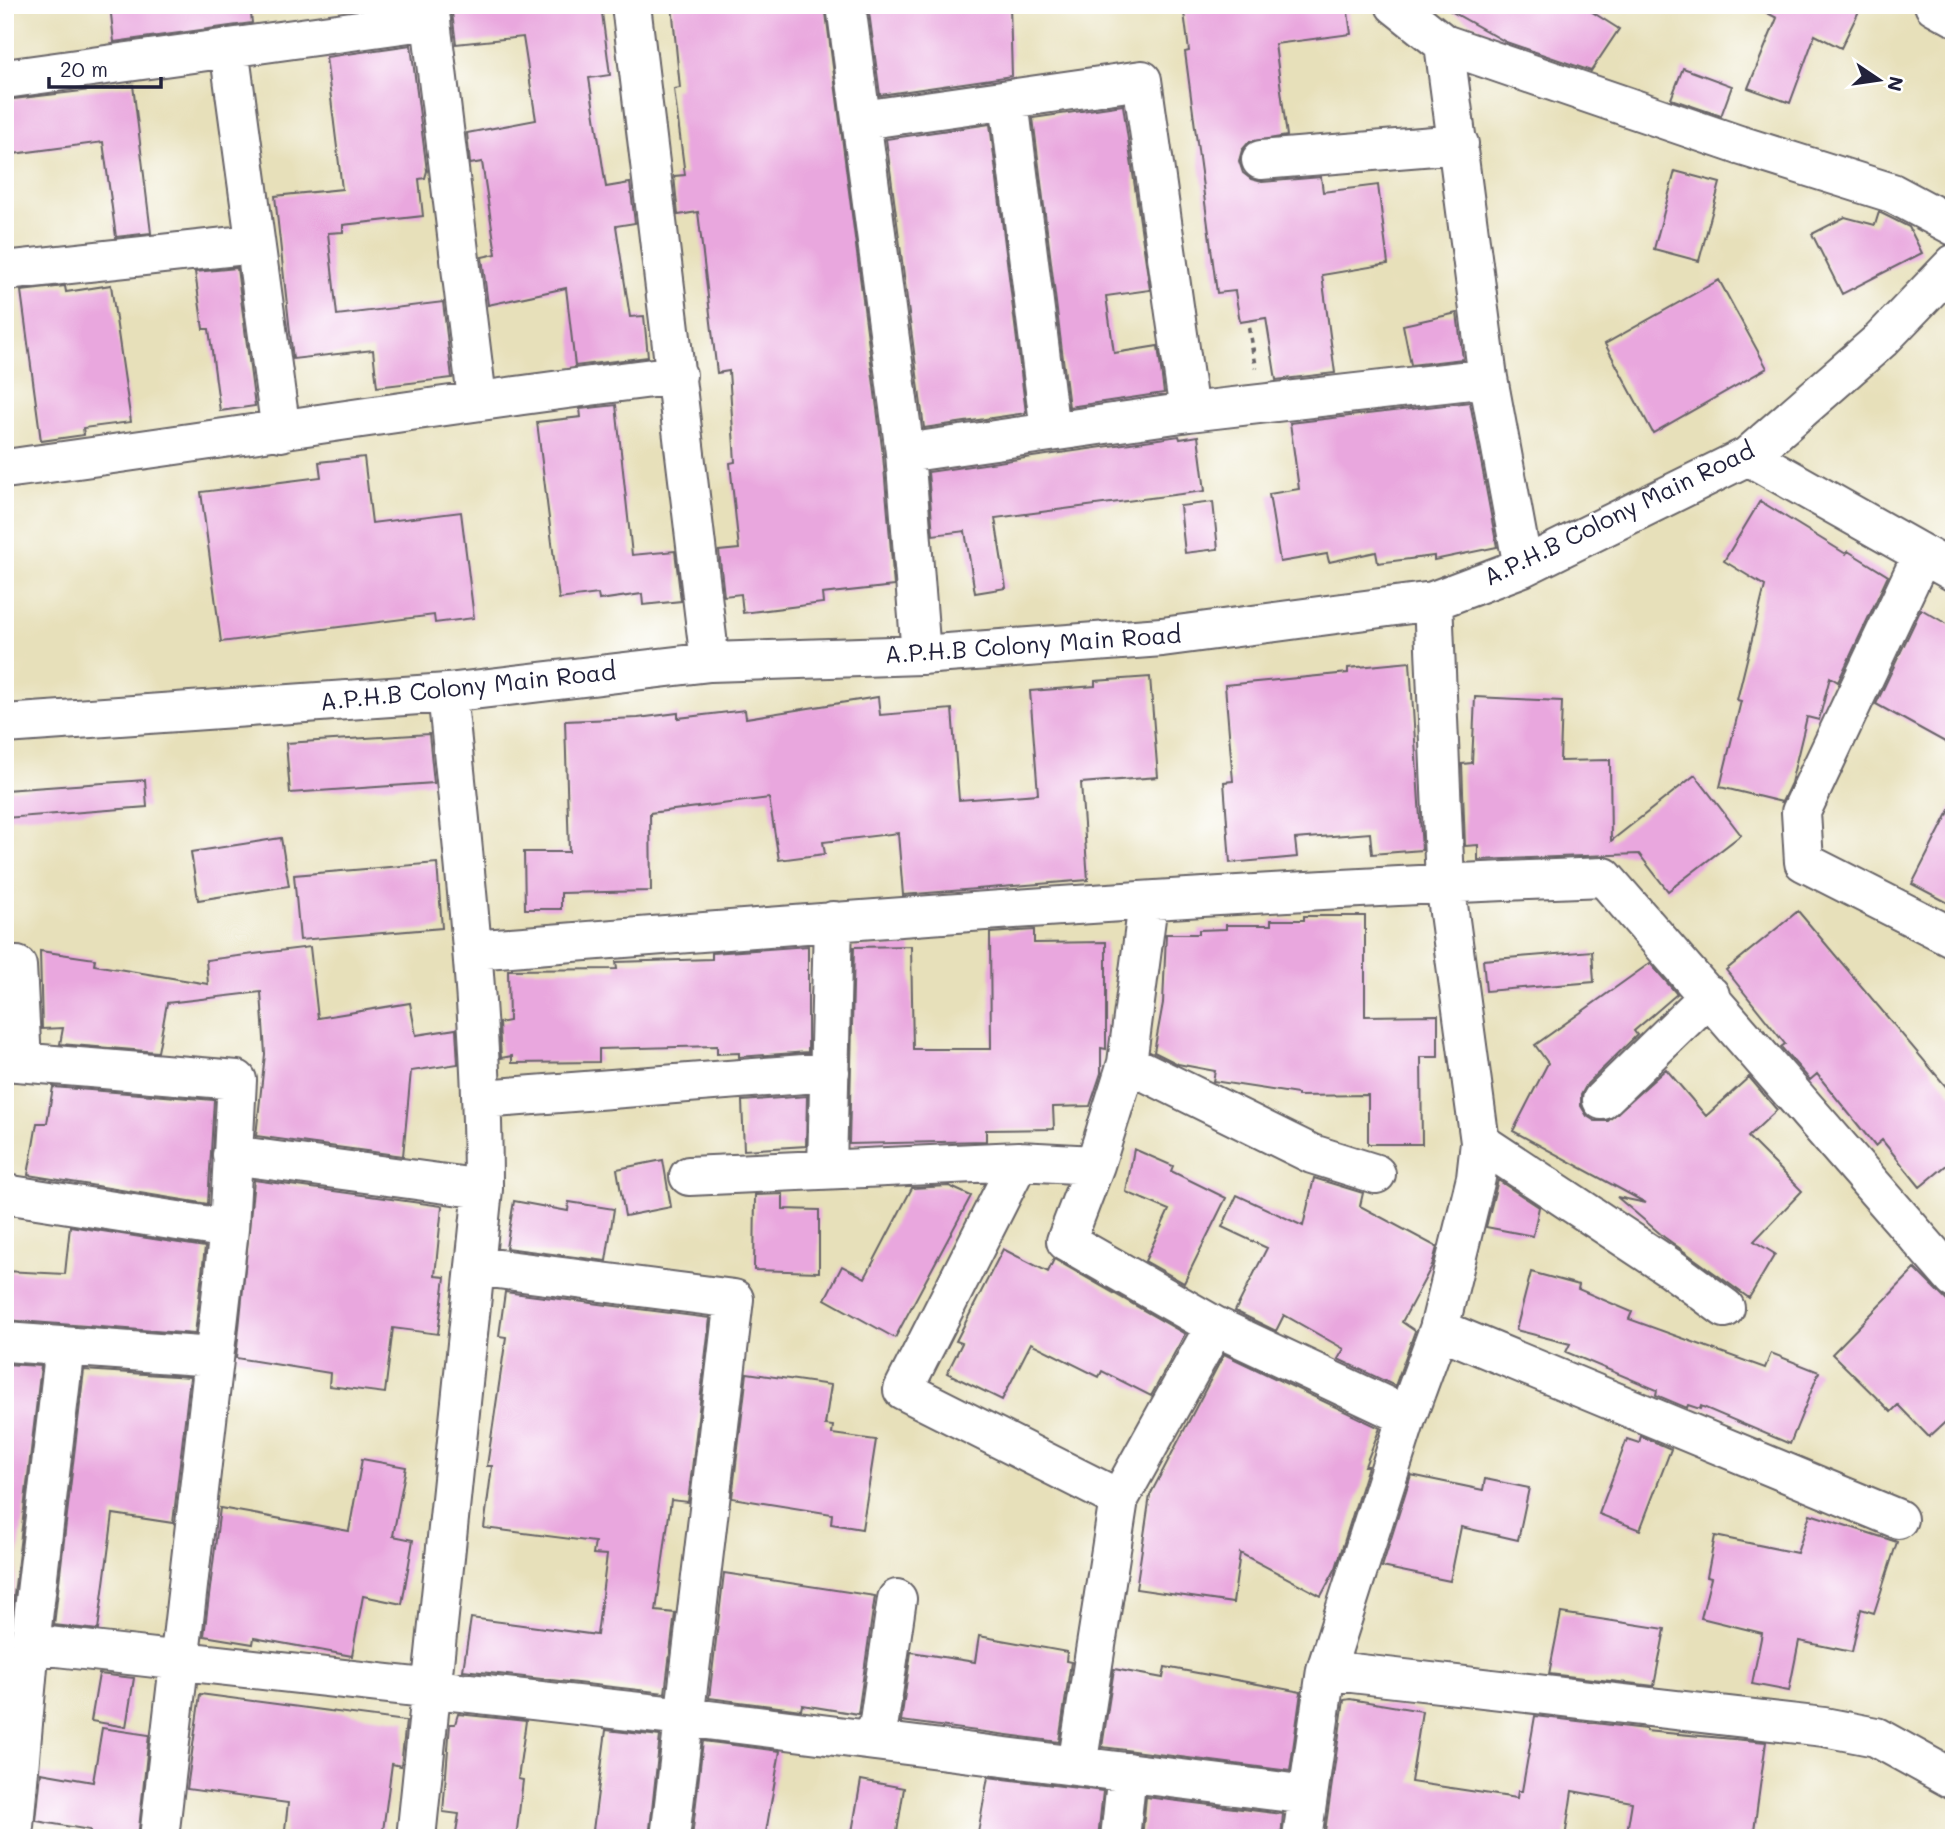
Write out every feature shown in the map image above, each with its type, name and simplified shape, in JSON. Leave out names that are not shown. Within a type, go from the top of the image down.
[{"type":"street","points":[[631,5],[710,662]]},
{"type":"street","points":[[846,5],[905,453],[921,655]]},
{"type":"street","points":[[1395,5],[1444,44],[1739,145],[1892,193],[1954,226]]},
{"type":"street","points":[[1934,5],[1954,16]]},
{"type":"street","points":[[5,79],[229,48],[430,13],[477,399]]},
{"type":"street","points":[[1444,44],[1488,378],[1523,567]]},
{"type":"street","points":[[229,48],[281,432]]},
{"type":"street","points":[[862,120],[1142,80],[1189,411]]},
{"type":"street","points":[[1009,101],[1050,431]]},
{"type":"street","points":[[1261,160],[1459,144]]},
{"type":"street","points":[[5,271],[254,244]]},
{"type":"street","name":"A.P.H.B Colony Main Road","points":[[5,724],[447,693],[710,662],[921,655],[1162,637],[1433,601],[1523,567],[1748,456],[1881,341],[1954,264]]},
{"type":"street","points":[[5,470],[281,432],[477,399],[677,375]]},
{"type":"street","points":[[905,453],[1189,411],[1488,378]]},
{"type":"street","points":[[1748,456],[1938,563],[1801,812],[1804,862],[1954,939]]},
{"type":"street","points":[[1302,1838],[1326,1670],[1407,1416],[1439,1329],[1476,1178],[1480,1142],[1446,883],[1433,601]]},
{"type":"street","points":[[416,1838],[483,1189],[483,1099],[472,950],[447,693]]},
{"type":"street","points":[[472,950],[832,921],[1446,883],[1604,877],[1710,995],[1954,1279]]},
{"type":"street","points":[[1148,903],[1127,1063],[1095,1165],[1066,1241],[1215,1326],[1407,1416]]},
{"type":"street","points":[[827,1168],[832,921]]},
{"type":"street","points":[[5,966],[17,966],[13,1061],[237,1080],[229,1229],[159,1838]]},
{"type":"street","points":[[1602,1100],[1710,995]]},
{"type":"street","points":[[1127,1063],[1312,1154],[1376,1174]]},
{"type":"street","points":[[483,1099],[830,1072]]},
{"type":"street","points":[[1480,1142],[1672,1269],[1726,1308]]},
{"type":"street","points":[[232,1155],[483,1189]]},
{"type":"street","points":[[689,1176],[1019,1161],[1095,1165]]},
{"type":"street","points":[[1019,1161],[903,1390],[1119,1499]]},
{"type":"street","points":[[5,1194],[229,1229]]},
{"type":"street","points":[[475,1266],[734,1298],[670,1838]]},
{"type":"street","points":[[1077,1766],[1119,1499],[1215,1326]]},
{"type":"street","points":[[1439,1329],[1898,1518]]},
{"type":"street","points":[[5,1342],[214,1357]]},
{"type":"street","points":[[13,1838],[30,1644],[65,1346]]},
{"type":"street","points":[[876,1741],[897,1599]]},
{"type":"street","points":[[30,1644],[684,1717],[1308,1795]]},
{"type":"street","points":[[1326,1670],[1824,1727],[1876,1737],[1954,1780]]},
{"type":"street","points":[[1120,1838],[1127,1772]]},
{"type":"building","points":[[110,5],[250,5],[252,23],[114,42]]},
{"type":"building","points":[[451,5],[601,5],[610,75],[589,78],[606,187],[630,183],[635,223],[616,226],[630,317],[644,316],[648,357],[575,366],[566,288],[488,305],[482,257],[496,254],[482,162],[470,164],[467,133],[536,120],[523,37],[456,44]]},
{"type":"building","points":[[672,5],[825,5],[883,455],[894,586],[822,594],[823,603],[743,613],[741,594],[724,596],[719,551],[739,549],[730,463],[735,462],[729,371],[717,373],[698,212],[678,215],[674,176],[685,175],[674,89],[680,88]]},
{"type":"building","points":[[868,5],[1010,5],[1012,76],[880,95]]},
{"type":"building","points":[[1183,5],[1347,5],[1351,34],[1275,44],[1287,136],[1249,142],[1242,150],[1239,161],[1243,173],[1262,182],[1321,177],[1323,192],[1378,185],[1388,264],[1322,275],[1335,373],[1276,380],[1266,318],[1240,322],[1235,291],[1217,293],[1185,52],[1189,51]]},
{"type":"building","points":[[1440,5],[1581,5],[1619,29],[1591,71],[1506,42]]},
{"type":"building","points":[[1752,5],[1862,5],[1841,48],[1815,35],[1790,103],[1748,88],[1777,18]]},
{"type":"building","points":[[411,45],[427,171],[425,178],[419,179],[423,216],[343,225],[343,232],[328,233],[337,315],[443,302],[452,378],[377,387],[373,350],[293,359],[275,196],[342,189],[326,57]]},
{"type":"building","points":[[1683,68],[1732,86],[1721,116],[1671,99]]},
{"type":"building","points":[[133,85],[151,233],[116,237],[103,142],[5,155],[5,100]]},
{"type":"building","points":[[1123,105],[1150,290],[1106,296],[1114,353],[1158,346],[1164,393],[1069,407],[1033,118]]},
{"type":"building","points":[[990,124],[1026,413],[924,428],[886,139]]},
{"type":"building","points":[[1675,171],[1720,183],[1699,261],[1654,249]]},
{"type":"building","points":[[1879,212],[1909,227],[1922,253],[1842,294],[1812,234],[1845,217],[1875,225]]},
{"type":"building","points":[[237,268],[255,406],[220,411],[209,329],[203,329],[195,272]]},
{"type":"building","points":[[1719,280],[1767,368],[1653,433],[1605,344]]},
{"type":"building","points":[[111,285],[131,422],[83,428],[84,435],[41,441],[21,291],[65,286],[66,292]]},
{"type":"building","points":[[1457,313],[1463,359],[1411,365],[1403,325]]},
{"type":"building","points":[[1470,402],[1497,547],[1434,560],[1434,556],[1378,563],[1376,552],[1329,562],[1327,554],[1280,562],[1269,494],[1299,489],[1290,423]]},
{"type":"building","points":[[616,405],[632,555],[675,551],[681,601],[643,605],[642,594],[599,600],[598,594],[559,599],[537,422],[581,417],[580,409]]},
{"type":"building","points":[[1179,436],[1180,439],[1198,436],[1205,491],[995,518],[1006,588],[975,593],[965,531],[933,535],[928,472]]},
{"type":"building","points":[[364,457],[372,523],[461,512],[474,618],[435,623],[434,615],[221,642],[201,492],[321,477],[319,462]]},
{"type":"building","points":[[1760,501],[1846,554],[1848,551],[1888,576],[1838,682],[1830,677],[1819,720],[1807,717],[1791,783],[1782,802],[1720,787],[1741,701],[1737,700],[1765,586],[1724,561]]},
{"type":"building","points":[[1213,502],[1218,549],[1185,553],[1180,506]]},
{"type":"building","points":[[1921,609],[1954,628],[1954,747],[1876,704]]},
{"type":"building","points":[[1410,662],[1422,850],[1372,854],[1370,833],[1295,839],[1297,857],[1230,863],[1224,782],[1233,781],[1225,685],[1348,673],[1348,668]]},
{"type":"building","points":[[1150,677],[1158,777],[1081,783],[1088,880],[903,895],[898,833],[823,842],[825,854],[779,860],[769,798],[650,813],[651,891],[561,893],[561,909],[525,909],[524,852],[569,852],[565,721],[638,718],[678,713],[678,718],[745,710],[746,718],[878,697],[880,715],[952,709],[959,800],[1038,794],[1030,691],[1095,686],[1095,681]]},
{"type":"building","points":[[1475,697],[1562,701],[1560,761],[1610,760],[1611,841],[1695,775],[1741,835],[1668,891],[1639,854],[1478,860],[1478,845],[1465,846],[1462,764],[1472,763]]},
{"type":"building","points":[[429,734],[434,783],[290,793],[286,743]]},
{"type":"building","points":[[145,780],[147,807],[5,818],[5,790]]},
{"type":"building","points":[[1954,802],[1954,906],[1912,884]]},
{"type":"building","points":[[281,838],[289,886],[198,900],[191,852]]},
{"type":"building","points":[[437,863],[442,928],[300,940],[294,875]]},
{"type":"building","points":[[1798,911],[1954,1096],[1954,1159],[1920,1187],[1882,1140],[1875,1146],[1817,1074],[1810,1080],[1781,1047],[1785,1044],[1726,970]]},
{"type":"building","points":[[1304,916],[1365,916],[1365,1016],[1438,1015],[1438,1057],[1421,1057],[1422,1144],[1368,1144],[1368,1095],[1298,1096],[1213,1081],[1215,1071],[1178,1064],[1154,1052],[1163,1003],[1166,934],[1199,934],[1199,930],[1226,929],[1226,925],[1271,925],[1271,920],[1304,920]]},
{"type":"building","points":[[1034,930],[1034,943],[1106,942],[1106,1049],[1101,1048],[1101,1073],[1090,1106],[1053,1107],[1054,1129],[986,1130],[986,1141],[849,1144],[854,947],[911,946],[913,1049],[991,1049],[990,933]]},
{"type":"building","points":[[808,946],[808,1052],[739,1057],[739,1053],[717,1054],[717,1046],[599,1049],[599,1062],[512,1063],[512,1056],[501,1058],[499,1023],[509,1021],[508,970],[617,969],[616,962],[712,959],[712,953]]},
{"type":"building","points":[[310,947],[318,1018],[410,1003],[416,1035],[456,1029],[458,1064],[411,1071],[403,1156],[256,1136],[265,1054],[261,992],[167,1003],[158,1052],[60,1044],[63,1028],[42,1029],[40,951],[95,959],[94,965],[208,984],[206,960]]},
{"type":"building","points":[[1592,951],[1594,982],[1486,991],[1483,960]]},
{"type":"building","points":[[1650,963],[1677,994],[1634,1031],[1637,1035],[1587,1084],[1581,1095],[1581,1106],[1587,1116],[1595,1121],[1608,1121],[1666,1069],[1706,1116],[1749,1077],[1777,1110],[1748,1137],[1802,1191],[1754,1241],[1775,1254],[1749,1298],[1664,1237],[1617,1197],[1646,1203],[1513,1131],[1548,1063],[1535,1045]]},
{"type":"building","points":[[53,1087],[214,1100],[208,1204],[28,1175],[37,1123],[47,1123]]},
{"type":"building","points":[[807,1096],[806,1146],[744,1150],[742,1101]]},
{"type":"building","points":[[1134,1149],[1173,1166],[1171,1171],[1226,1198],[1184,1283],[1145,1261],[1169,1210],[1126,1192]]},
{"type":"building","points":[[663,1160],[671,1207],[625,1216],[617,1169]]},
{"type":"building","points":[[1314,1178],[1363,1193],[1360,1206],[1437,1247],[1432,1266],[1402,1322],[1415,1331],[1395,1386],[1338,1359],[1344,1349],[1284,1315],[1276,1331],[1235,1311],[1267,1248],[1222,1227],[1237,1195],[1303,1226]]},
{"type":"building","points":[[254,1180],[442,1206],[435,1276],[445,1277],[438,1334],[393,1328],[385,1393],[329,1386],[330,1373],[236,1358]]},
{"type":"building","points":[[1498,1180],[1539,1207],[1533,1236],[1486,1227]]},
{"type":"building","points":[[949,1186],[971,1196],[895,1338],[825,1299],[842,1266],[865,1278],[912,1188]]},
{"type":"building","points":[[783,1194],[783,1209],[819,1210],[819,1272],[754,1270],[755,1195]]},
{"type":"building","points":[[514,1201],[568,1211],[569,1202],[614,1209],[606,1261],[506,1248]]},
{"type":"building","points":[[70,1226],[205,1247],[195,1334],[5,1320],[5,1271],[65,1274]]},
{"type":"building","points":[[1003,1249],[1048,1272],[1054,1259],[1185,1334],[1151,1396],[1102,1371],[1099,1377],[1031,1343],[1002,1400],[947,1373],[962,1343],[956,1341]]},
{"type":"building","points":[[1915,1269],[1954,1308],[1954,1414],[1929,1437],[1898,1405],[1891,1412],[1832,1354]]},
{"type":"building","points":[[1531,1272],[1579,1285],[1578,1289],[1632,1312],[1629,1319],[1765,1368],[1771,1353],[1819,1372],[1790,1444],[1701,1406],[1700,1409],[1688,1405],[1687,1408],[1656,1395],[1657,1390],[1566,1352],[1570,1344],[1516,1330]]},
{"type":"building","points":[[505,1292],[710,1318],[688,1502],[671,1500],[656,1611],[675,1613],[665,1693],[463,1670],[471,1618],[597,1635],[607,1555],[593,1554],[595,1542],[484,1528],[492,1466],[487,1466],[506,1337],[499,1336]]},
{"type":"building","points":[[1224,1354],[1380,1428],[1365,1466],[1368,1466],[1336,1568],[1321,1596],[1240,1553],[1233,1603],[1136,1589],[1150,1495]]},
{"type":"building","points":[[5,1364],[41,1366],[11,1620],[5,1619]]},
{"type":"building","points":[[84,1370],[190,1377],[173,1523],[113,1514],[98,1630],[54,1625]]},
{"type":"building","points":[[747,1373],[831,1385],[825,1425],[833,1426],[832,1434],[876,1440],[862,1529],[831,1524],[832,1514],[732,1498]]},
{"type":"building","points":[[1641,1436],[1671,1449],[1640,1530],[1599,1514],[1627,1439],[1639,1443]]},
{"type":"building","points":[[362,1459],[406,1467],[393,1536],[413,1540],[402,1604],[363,1596],[352,1656],[254,1638],[253,1644],[204,1636],[220,1508],[349,1531]]},
{"type":"building","points":[[1411,1475],[1483,1490],[1485,1479],[1529,1488],[1518,1540],[1461,1527],[1450,1581],[1382,1567]]},
{"type":"building","points":[[1810,1514],[1897,1542],[1874,1613],[1861,1609],[1852,1652],[1799,1641],[1789,1691],[1752,1684],[1762,1633],[1701,1618],[1711,1578],[1707,1577],[1715,1536],[1797,1553]]},
{"type":"building","points":[[724,1573],[875,1596],[858,1714],[802,1705],[801,1710],[709,1698]]},
{"type":"building","points":[[1561,1613],[1665,1629],[1654,1686],[1549,1674]]},
{"type":"building","points":[[979,1636],[1067,1652],[1066,1661],[1071,1662],[1059,1742],[901,1721],[911,1652],[975,1662]]},
{"type":"building","points":[[1165,1667],[1301,1692],[1290,1771],[1102,1747],[1114,1669],[1163,1678]]},
{"type":"building","points":[[99,1674],[134,1678],[126,1727],[91,1721]]},
{"type":"building","points":[[200,1694],[406,1721],[401,1766],[392,1764],[382,1838],[284,1838],[288,1803],[187,1789]]},
{"type":"building","points":[[1344,1700],[1422,1711],[1411,1782],[1517,1798],[1518,1791],[1522,1791],[1535,1716],[1646,1731],[1766,1742],[1753,1838],[1626,1838],[1632,1802],[1572,1791],[1565,1838],[1324,1838]]},
{"type":"building","points":[[458,1714],[526,1721],[518,1779],[523,1780],[516,1838],[455,1838],[459,1814],[443,1812],[450,1724],[455,1724]]},
{"type":"building","points":[[102,1728],[149,1735],[138,1838],[89,1838],[90,1830],[36,1821],[41,1773],[93,1782]]},
{"type":"building","points":[[606,1730],[660,1736],[649,1838],[592,1838]]},
{"type":"building","points":[[703,1741],[780,1751],[765,1838],[692,1838]]},
{"type":"building","points":[[988,1777],[1103,1791],[1098,1838],[977,1838]]},
{"type":"building","points":[[861,1780],[904,1788],[896,1838],[851,1838]]},
{"type":"building","points":[[1146,1797],[1283,1814],[1281,1838],[1142,1838]]}]
